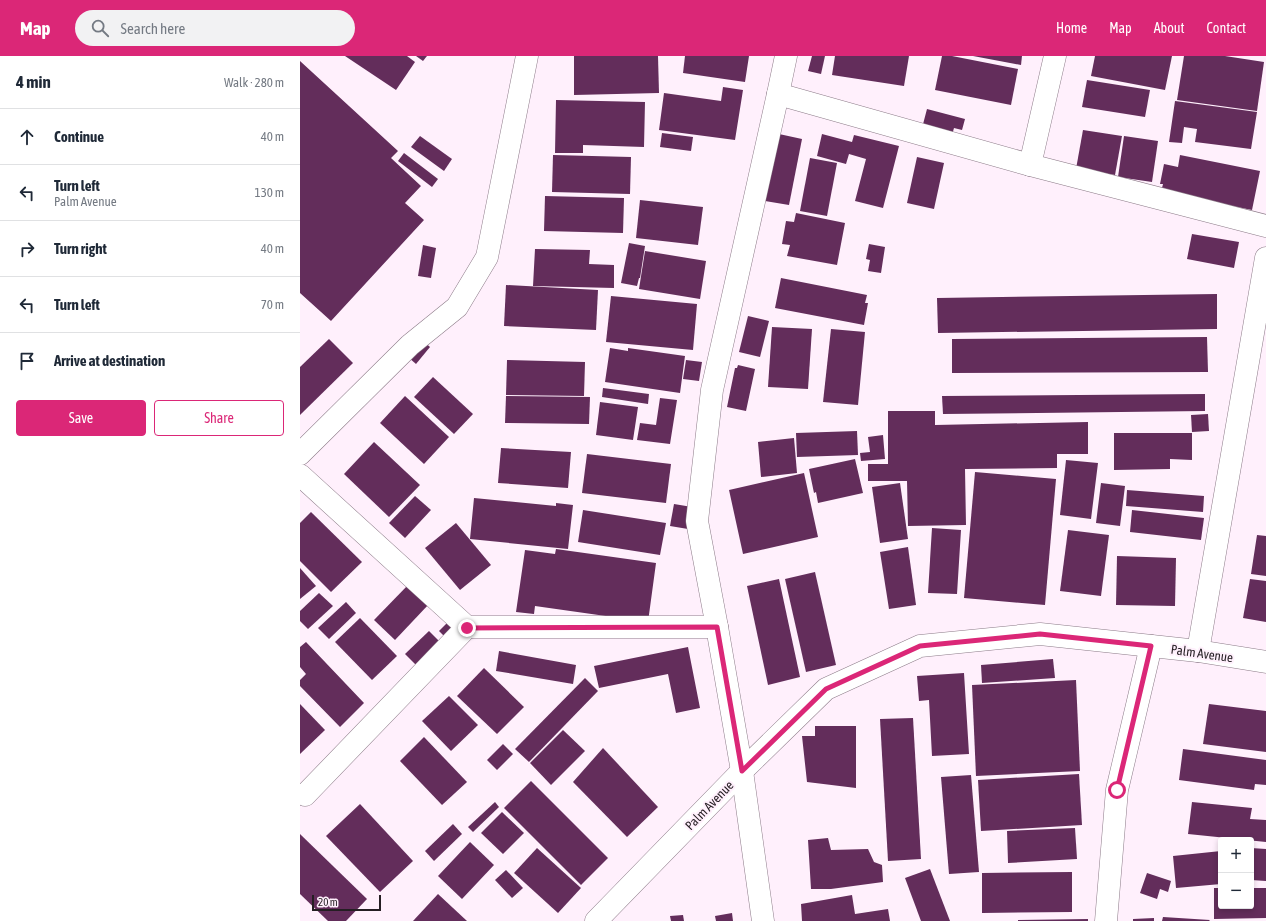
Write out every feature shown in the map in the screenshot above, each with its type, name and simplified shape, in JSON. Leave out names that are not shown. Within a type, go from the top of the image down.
[{"type":"street","points":[[300,454],[410,345],[457,307],[487,257],[527,56]]},
{"type":"street","points":[[763,921],[742,771],[697,521],[712,390],[786,56]]},
{"type":"street","points":[[1030,165],[1055,56]]},
{"type":"street","points":[[778,94],[1030,165],[1266,226]]},
{"type":"street","points":[[1198,651],[1266,258]]},
{"type":"street","points":[[300,475],[467,628],[717,627]]},
{"type":"street","points":[[305,795],[467,628]]},
{"type":"street","name":"Palm Avenue","points":[[596,921],[742,771],[826,689],[920,646],[1040,634],[1198,651],[1266,662]]},
{"type":"street","points":[[1106,921],[1117,790],[1151,646]]},
{"type":"building","points":[[345,56],[407,56],[415,62],[396,90]]},
{"type":"building","points":[[416,56],[427,56],[423,61]]},
{"type":"building","points":[[574,56],[658,56],[659,93],[574,95]]},
{"type":"building","points":[[685,56],[749,56],[745,82],[683,73]]},
{"type":"building","points":[[812,56],[825,56],[821,74],[808,71]]},
{"type":"building","points":[[835,56],[909,56],[904,86],[832,75]]},
{"type":"building","points":[[942,56],[952,56],[1018,69],[1011,105],[935,90]]},
{"type":"building","points":[[973,56],[1022,56],[1021,65]]},
{"type":"building","points":[[1095,56],[1172,56],[1165,90],[1091,76]]},
{"type":"building","points":[[1184,56],[1225,56],[1264,62],[1257,111],[1177,100]]},
{"type":"building","points":[[300,61],[398,151],[391,158],[421,186],[405,203],[424,220],[331,321],[300,293]]},
{"type":"building","points":[[1087,80],[1150,90],[1145,117],[1082,107]]},
{"type":"building","points":[[723,87],[743,90],[735,140],[659,130],[664,93],[721,101]]},
{"type":"building","points":[[556,100],[645,102],[644,147],[583,145],[583,153],[555,153]]},
{"type":"building","points":[[1175,101],[1257,112],[1251,149],[1195,142],[1197,129],[1184,127],[1182,143],[1169,142]]},
{"type":"building","points":[[927,109],[965,119],[962,130],[954,128],[952,135],[922,128]]},
{"type":"building","points":[[1083,130],[1122,136],[1115,175],[1076,169]]},
{"type":"building","points":[[662,133],[693,137],[691,151],[660,147]]},
{"type":"building","points":[[779,134],[802,139],[789,205],[765,201]]},
{"type":"building","points":[[822,134],[852,142],[854,135],[899,146],[883,208],[855,201],[866,159],[849,154],[846,164],[817,156]]},
{"type":"building","points":[[420,136],[452,159],[444,171],[411,147]]},
{"type":"building","points":[[1124,136],[1158,141],[1152,182],[1118,177]]},
{"type":"building","points":[[404,153],[438,179],[432,187],[398,161]]},
{"type":"building","points":[[553,155],[631,157],[630,194],[552,192]]},
{"type":"building","points":[[1180,155],[1260,171],[1252,210],[1161,192],[1163,184],[1160,184],[1164,164],[1178,167]]},
{"type":"building","points":[[917,157],[944,163],[934,209],[907,203]]},
{"type":"building","points":[[810,158],[837,163],[827,216],[800,211]]},
{"type":"building","points":[[545,196],[624,198],[623,233],[544,231]]},
{"type":"building","points":[[640,200],[703,207],[698,245],[636,238]]},
{"type":"building","points":[[796,213],[845,223],[837,265],[787,256],[790,245],[782,244],[786,221],[794,222]]},
{"type":"building","points":[[1192,234],[1239,242],[1234,268],[1187,259]]},
{"type":"building","points":[[629,243],[645,246],[640,278],[637,286],[621,283]]},
{"type":"building","points":[[869,244],[885,247],[881,273],[868,271],[870,260],[866,259]]},
{"type":"building","points":[[423,245],[436,248],[431,278],[418,276]]},
{"type":"building","points":[[535,249],[590,250],[589,264],[614,265],[614,288],[533,286]]},
{"type":"building","points":[[645,251],[706,261],[700,299],[639,289]]},
{"type":"building","points":[[781,278],[867,295],[865,303],[868,303],[864,325],[775,308]]},
{"type":"building","points":[[506,285],[598,290],[596,330],[504,326]]},
{"type":"building","points":[[1217,294],[1217,329],[938,333],[937,298]]},
{"type":"building","points":[[611,296],[697,304],[693,350],[606,342]]},
{"type":"building","points":[[748,316],[769,321],[760,357],[739,352]]},
{"type":"building","points":[[772,327],[812,329],[808,389],[768,387]]},
{"type":"building","points":[[831,329],[865,332],[858,405],[823,402]]},
{"type":"building","points":[[1207,337],[1208,372],[952,373],[952,339]]},
{"type":"building","points":[[329,339],[353,363],[300,415],[300,367]]},
{"type":"building","points":[[422,340],[430,347],[416,364],[408,357]]},
{"type":"building","points":[[610,348],[628,351],[628,348],[685,356],[680,393],[605,382]]},
{"type":"building","points":[[507,360],[585,362],[584,396],[506,395]]},
{"type":"building","points":[[686,360],[702,362],[699,381],[683,379]]},
{"type":"building","points":[[738,365],[755,369],[746,411],[727,407],[735,368],[737,368]]},
{"type":"building","points":[[433,377],[473,414],[454,434],[414,397]]},
{"type":"building","points":[[603,388],[649,394],[648,404],[602,397]]},
{"type":"building","points":[[1205,394],[1205,411],[943,414],[942,396]]},
{"type":"building","points":[[405,396],[449,437],[424,464],[380,423]]},
{"type":"building","points":[[506,396],[590,397],[589,424],[505,423]]},
{"type":"building","points":[[660,398],[677,400],[670,444],[637,440],[640,423],[656,425]]},
{"type":"building","points":[[600,402],[638,407],[633,440],[596,435]]},
{"type":"building","points":[[888,411],[935,411],[935,425],[1088,422],[1088,454],[1057,454],[1057,468],[965,469],[966,525],[908,526],[907,481],[868,481],[868,464],[888,464]]},
{"type":"building","points":[[1208,414],[1209,431],[1192,432],[1191,415]]},
{"type":"building","points":[[857,431],[858,455],[797,457],[796,433]]},
{"type":"building","points":[[1114,433],[1192,433],[1192,460],[1170,459],[1170,469],[1114,470]]},
{"type":"building","points":[[883,435],[885,459],[861,461],[860,453],[870,452],[868,437]]},
{"type":"building","points":[[794,438],[797,473],[761,477],[758,442]]},
{"type":"building","points":[[374,442],[420,485],[389,517],[344,474]]},
{"type":"building","points":[[501,448],[571,452],[568,488],[498,483]]},
{"type":"building","points":[[587,454],[671,464],[666,503],[582,493]]},
{"type":"building","points":[[855,459],[863,493],[818,503],[816,492],[814,493],[809,469]]},
{"type":"building","points":[[1066,460],[1098,463],[1091,519],[1060,515]]},
{"type":"building","points":[[975,472],[1056,479],[1045,605],[964,598]]},
{"type":"building","points":[[804,473],[818,537],[743,554],[729,490]]},
{"type":"building","points":[[900,483],[908,539],[880,543],[872,487]]},
{"type":"building","points":[[1101,483],[1125,486],[1120,526],[1096,523]]},
{"type":"building","points":[[1127,490],[1204,496],[1203,512],[1126,506]]},
{"type":"building","points":[[415,496],[431,510],[405,538],[389,523]]},
{"type":"building","points":[[474,498],[556,506],[556,503],[573,505],[568,549],[470,539]]},
{"type":"building","points":[[674,504],[692,507],[688,529],[670,526]]},
{"type":"building","points":[[583,510],[666,523],[660,555],[578,542]]},
{"type":"building","points":[[1132,510],[1204,518],[1201,540],[1130,532]]},
{"type":"building","points":[[311,512],[362,562],[331,592],[300,561],[300,523]]},
{"type":"building","points":[[456,523],[491,565],[460,590],[425,548]]},
{"type":"building","points":[[932,528],[961,530],[957,594],[928,593]]},
{"type":"building","points":[[1068,530],[1109,535],[1101,596],[1060,591]]},
{"type":"building","points":[[1257,535],[1266,536],[1266,576],[1251,574]]},
{"type":"building","points":[[908,547],[916,605],[889,609],[880,552]]},
{"type":"building","points":[[556,549],[656,563],[648,622],[535,606],[534,614],[516,612],[525,550],[555,554]]},
{"type":"building","points":[[1117,556],[1176,558],[1175,606],[1116,605]]},
{"type":"building","points":[[300,568],[316,586],[300,599]]},
{"type":"building","points":[[815,572],[836,665],[806,672],[785,579]]},
{"type":"building","points":[[779,579],[800,677],[768,685],[747,586]]},
{"type":"building","points":[[1250,579],[1266,581],[1266,622],[1243,618]]},
{"type":"building","points":[[408,585],[429,604],[395,640],[374,620]]},
{"type":"building","points":[[319,593],[333,606],[308,629],[300,621],[300,611]]},
{"type":"building","points":[[346,602],[356,613],[329,639],[318,628]]},
{"type":"building","points":[[360,618],[397,656],[372,680],[335,642]]},
{"type":"building","points":[[450,620],[459,629],[448,640],[439,631]]},
{"type":"building","points":[[429,631],[443,645],[419,668],[405,654]]},
{"type":"building","points":[[306,642],[364,703],[340,727],[300,686],[300,680],[306,674],[300,667],[300,647]]},
{"type":"building","points":[[688,647],[700,708],[676,713],[668,674],[599,688],[594,666]]},
{"type":"building","points":[[499,651],[576,665],[573,684],[496,671]]},
{"type":"building","points":[[1053,659],[1055,678],[982,683],[981,665]]},
{"type":"building","points":[[484,668],[524,707],[497,734],[457,696]]},
{"type":"building","points":[[964,673],[969,754],[932,756],[929,700],[919,701],[917,676]]},
{"type":"building","points":[[585,678],[598,691],[529,762],[515,749]]},
{"type":"building","points":[[1076,680],[1080,771],[976,776],[972,685]]},
{"type":"building","points":[[449,696],[478,725],[451,751],[422,721]]},
{"type":"building","points":[[300,704],[325,730],[300,754]]},
{"type":"building","points":[[1209,704],[1266,711],[1266,752],[1203,744]]},
{"type":"building","points":[[913,718],[921,859],[888,861],[880,719]]},
{"type":"building","points":[[815,726],[856,726],[856,788],[807,782],[802,736],[815,736]]},
{"type":"building","points":[[563,730],[585,751],[551,785],[530,763]]},
{"type":"building","points":[[424,737],[467,782],[442,805],[400,761]]},
{"type":"building","points":[[503,744],[513,754],[497,770],[487,760]]},
{"type":"building","points":[[603,748],[658,807],[627,837],[573,782]]},
{"type":"building","points":[[1183,749],[1266,760],[1266,785],[1255,784],[1254,790],[1179,780]]},
{"type":"building","points":[[1079,774],[1082,825],[981,831],[978,780]]},
{"type":"building","points":[[971,775],[979,872],[949,874],[941,777]]},
{"type":"building","points":[[531,781],[608,858],[581,885],[504,808]]},
{"type":"building","points":[[495,802],[499,807],[473,832],[468,827]]},
{"type":"building","points":[[1192,802],[1252,808],[1250,819],[1266,820],[1266,842],[1254,841],[1254,837],[1218,837],[1188,834]]},
{"type":"building","points":[[360,804],[413,861],[380,892],[326,836]]},
{"type":"building","points":[[502,812],[524,833],[503,854],[481,833]]},
{"type":"building","points":[[453,824],[462,834],[434,861],[425,851]]},
{"type":"building","points":[[1075,828],[1077,859],[1008,863],[1007,831]]},
{"type":"building","points":[[300,834],[367,899],[346,921],[328,921],[300,894]]},
{"type":"building","points":[[828,838],[831,850],[868,849],[874,862],[882,865],[883,882],[831,889],[811,889],[808,840]]},
{"type":"building","points":[[470,842],[494,865],[462,899],[438,876]]},
{"type":"building","points":[[537,848],[581,888],[558,913],[514,873]]},
{"type":"building","points":[[1254,848],[1266,849],[1266,881],[1254,880]]},
{"type":"building","points":[[1218,851],[1218,884],[1176,888],[1173,856]]},
{"type":"building","points":[[930,869],[950,921],[921,921],[905,878]]},
{"type":"building","points":[[506,870],[523,888],[512,898],[495,880]]},
{"type":"building","points":[[1072,872],[1072,912],[982,913],[982,873]]},
{"type":"building","points":[[1147,873],[1171,881],[1168,892],[1160,889],[1157,899],[1140,893]]},
{"type":"building","points":[[1214,888],[1218,888],[1218,909],[1254,909],[1254,888],[1266,888],[1266,918],[1214,919]]},
{"type":"building","points":[[438,894],[467,921],[413,921]]},
{"type":"building","points":[[852,895],[855,914],[888,909],[890,921],[802,921],[801,904]]},
{"type":"building","points":[[732,913],[733,921],[716,921],[715,916]]},
{"type":"building","points":[[683,915],[684,921],[671,921],[670,916]]},
{"type":"building","points":[[1163,917],[1210,920],[1162,921]]},
{"type":"building","points":[[1154,918],[1154,921],[1133,921],[1133,919]]},
{"type":"building","points":[[1088,919],[1088,921],[1018,921],[1018,920]]},
{"type":"route","points":[[467,628],[717,627],[742,771],[826,689],[920,646],[1040,634],[1151,646],[1117,790]]}]
